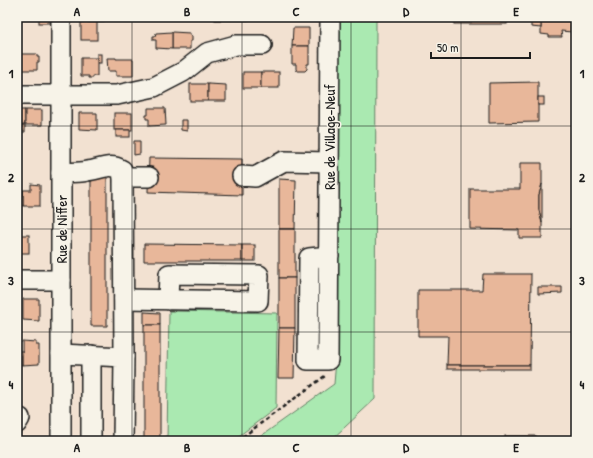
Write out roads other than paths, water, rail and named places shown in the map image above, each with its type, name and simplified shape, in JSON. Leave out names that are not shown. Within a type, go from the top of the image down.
[{"type":"street","name":"Rue de Niffer","points":[[61,17],[61,441]]},
{"type":"street","name":"Rue de Village-Neuf","points":[[328,360],[330,17]]},
{"type":"street","points":[[17,95],[117,94],[154,87],[183,72],[207,53],[236,45],[262,45]]},
{"type":"street","points":[[242,176],[256,177],[284,161],[329,162]]},
{"type":"street","points":[[61,173],[87,172],[109,166],[122,170],[124,299],[123,441]]},
{"type":"street","points":[[123,177],[149,177]]},
{"type":"street","points":[[17,280],[61,280]]},
{"type":"street","points":[[124,299],[168,300]]},
{"type":"street","points":[[61,354],[124,357]]},
{"type":"street","points":[[91,355],[91,441]]}]
